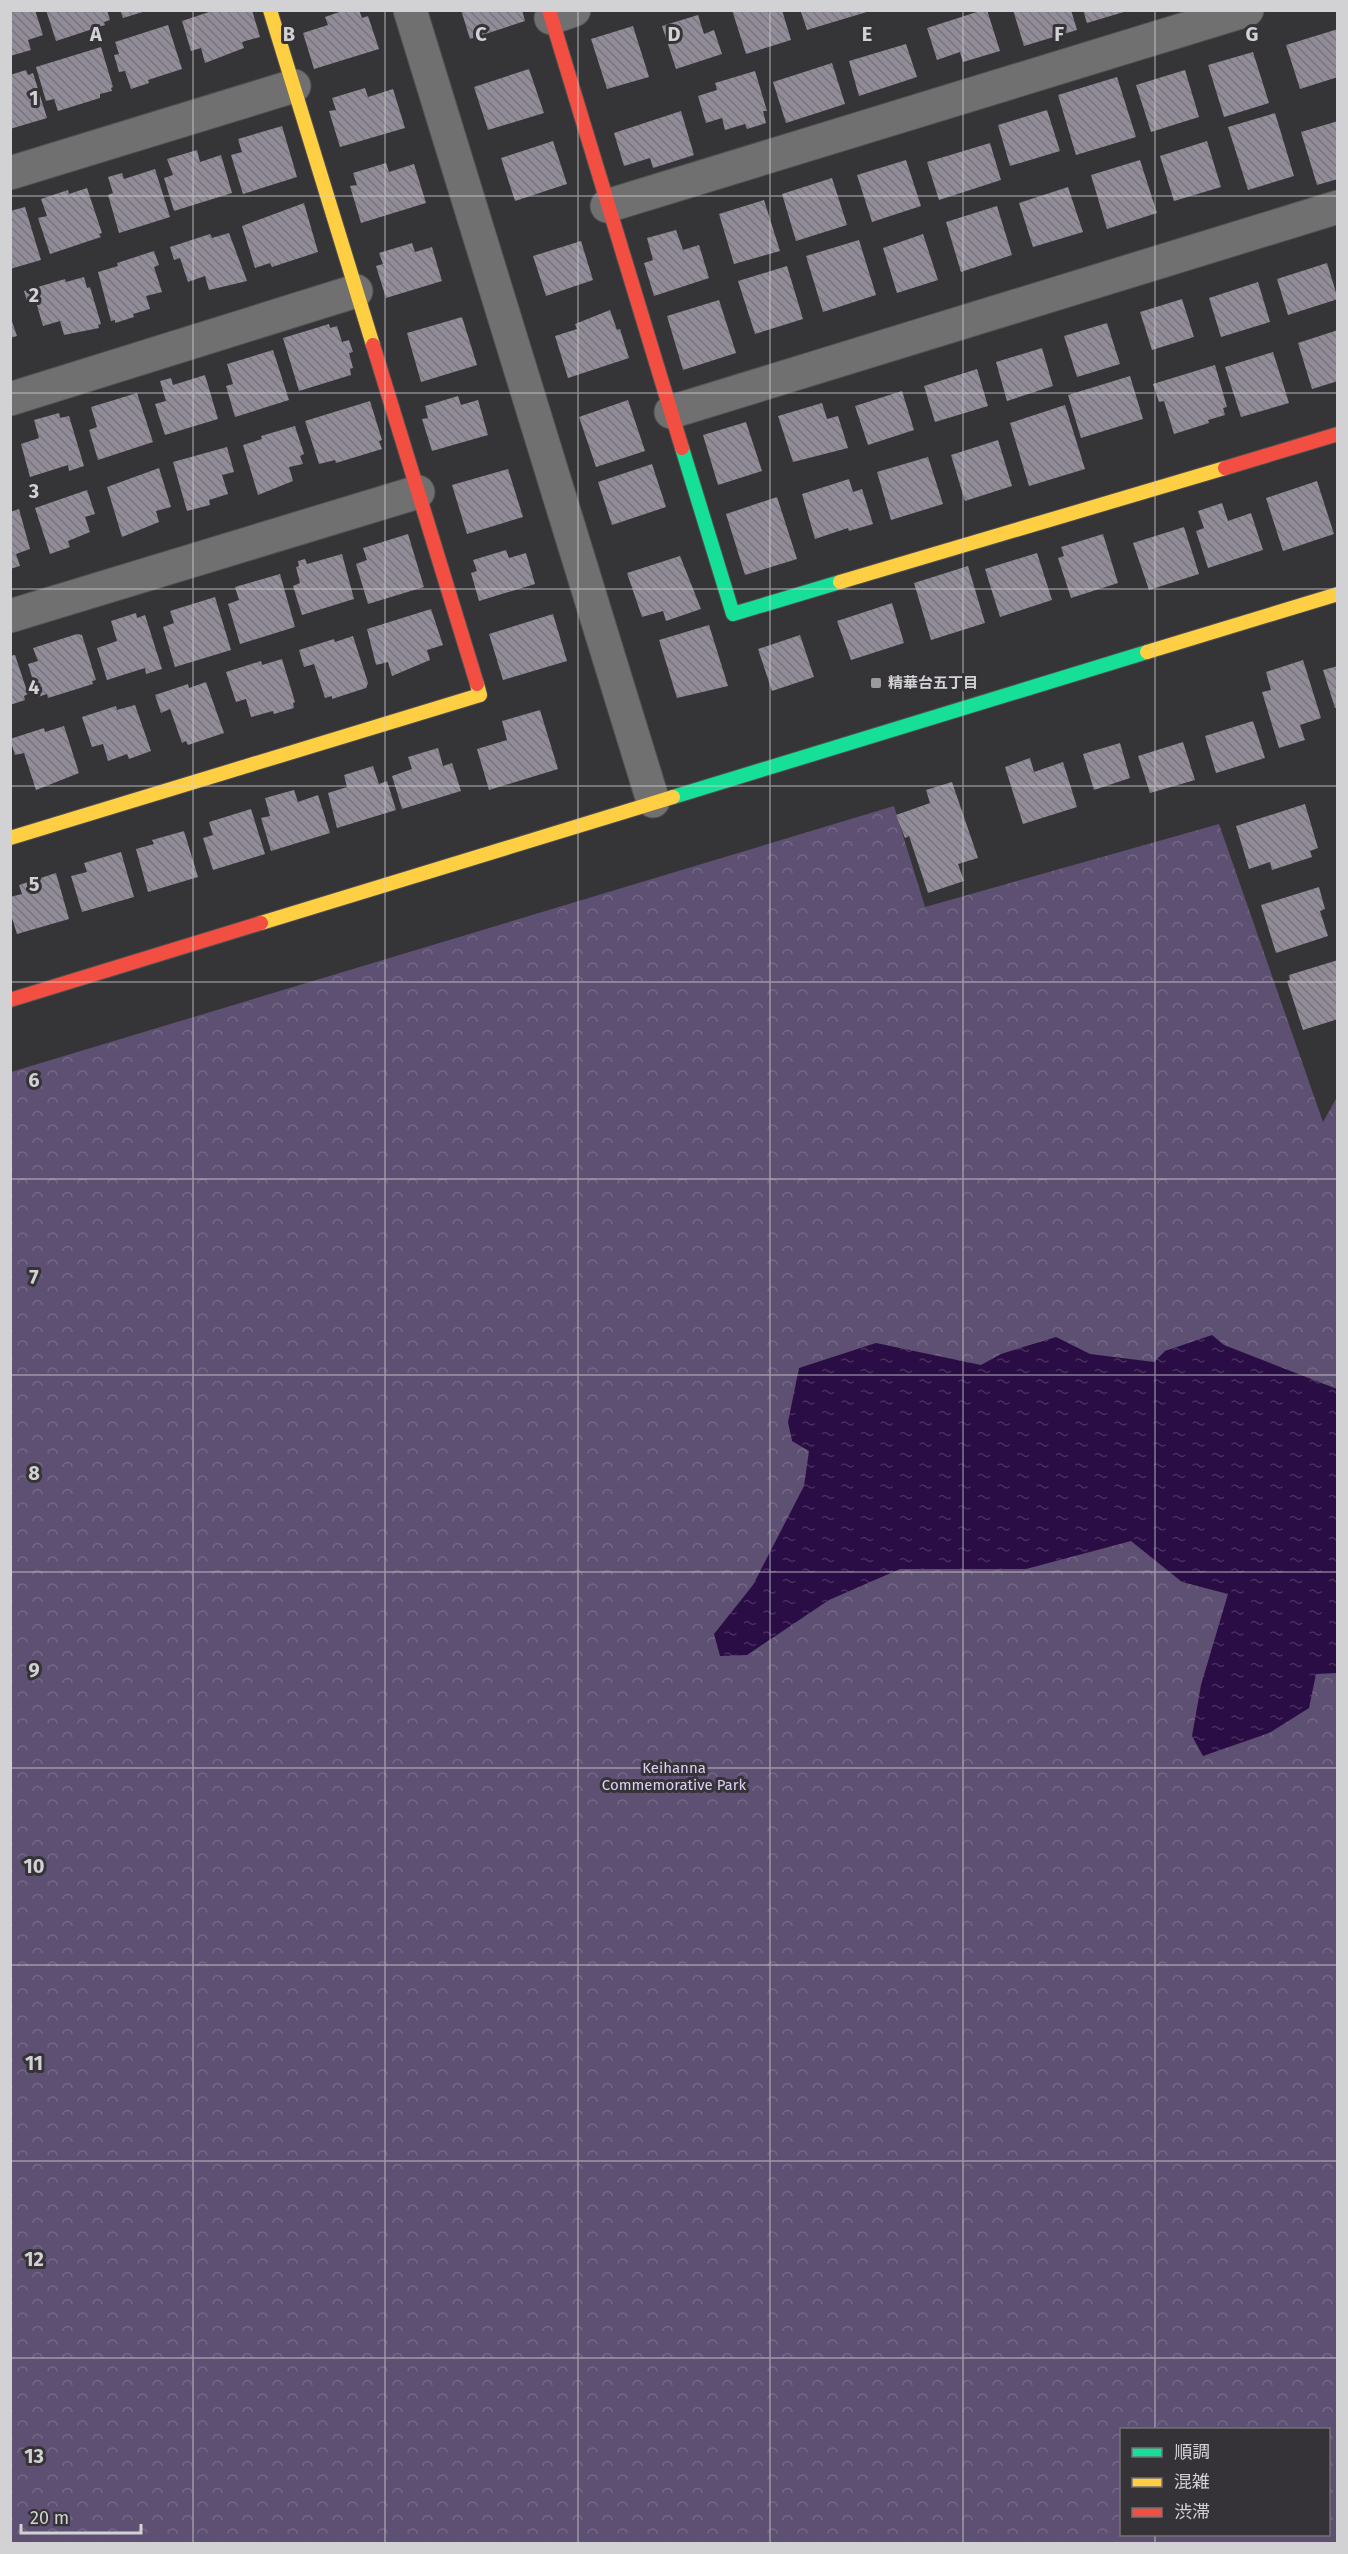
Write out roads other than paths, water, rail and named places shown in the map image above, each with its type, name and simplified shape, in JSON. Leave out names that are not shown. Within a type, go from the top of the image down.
[{"type":"street","points":[[10,838],[480,695],[270,10]]},
{"type":"street","points":[[410,10],[653,801]]},
{"type":"street","points":[[607,206],[1247,10]]},
{"type":"street","points":[[558,13],[607,206],[733,614],[1338,434]]},
{"type":"street","points":[[10,173],[294,86]]},
{"type":"street","points":[[671,412],[1338,207]]},
{"type":"street","points":[[10,399],[356,291]]},
{"type":"street","points":[[10,616],[418,492]]},
{"type":"street","points":[[10,1000],[653,801],[1338,594]]},
{"type":"water","points":[[1212,1335],[1224,1345],[1337,1389],[1337,1673],[1316,1674],[1309,1708],[1269,1733],[1203,1756],[1192,1736],[1201,1685],[1228,1594],[1182,1582],[1131,1541],[1026,1569],[900,1569],[829,1600],[747,1655],[720,1656],[714,1634],[753,1585],[804,1486],[809,1451],[792,1441],[788,1422],[799,1368],[876,1343],[981,1365],[1001,1354],[1056,1337],[1090,1354],[1154,1362],[1165,1351]]},
{"type":"place","name":"精華台五丁目","points":[[876,683]]},
{"type":"park label","name":"Keihanna Commemorative Park","points":[[674,1776]]}]
